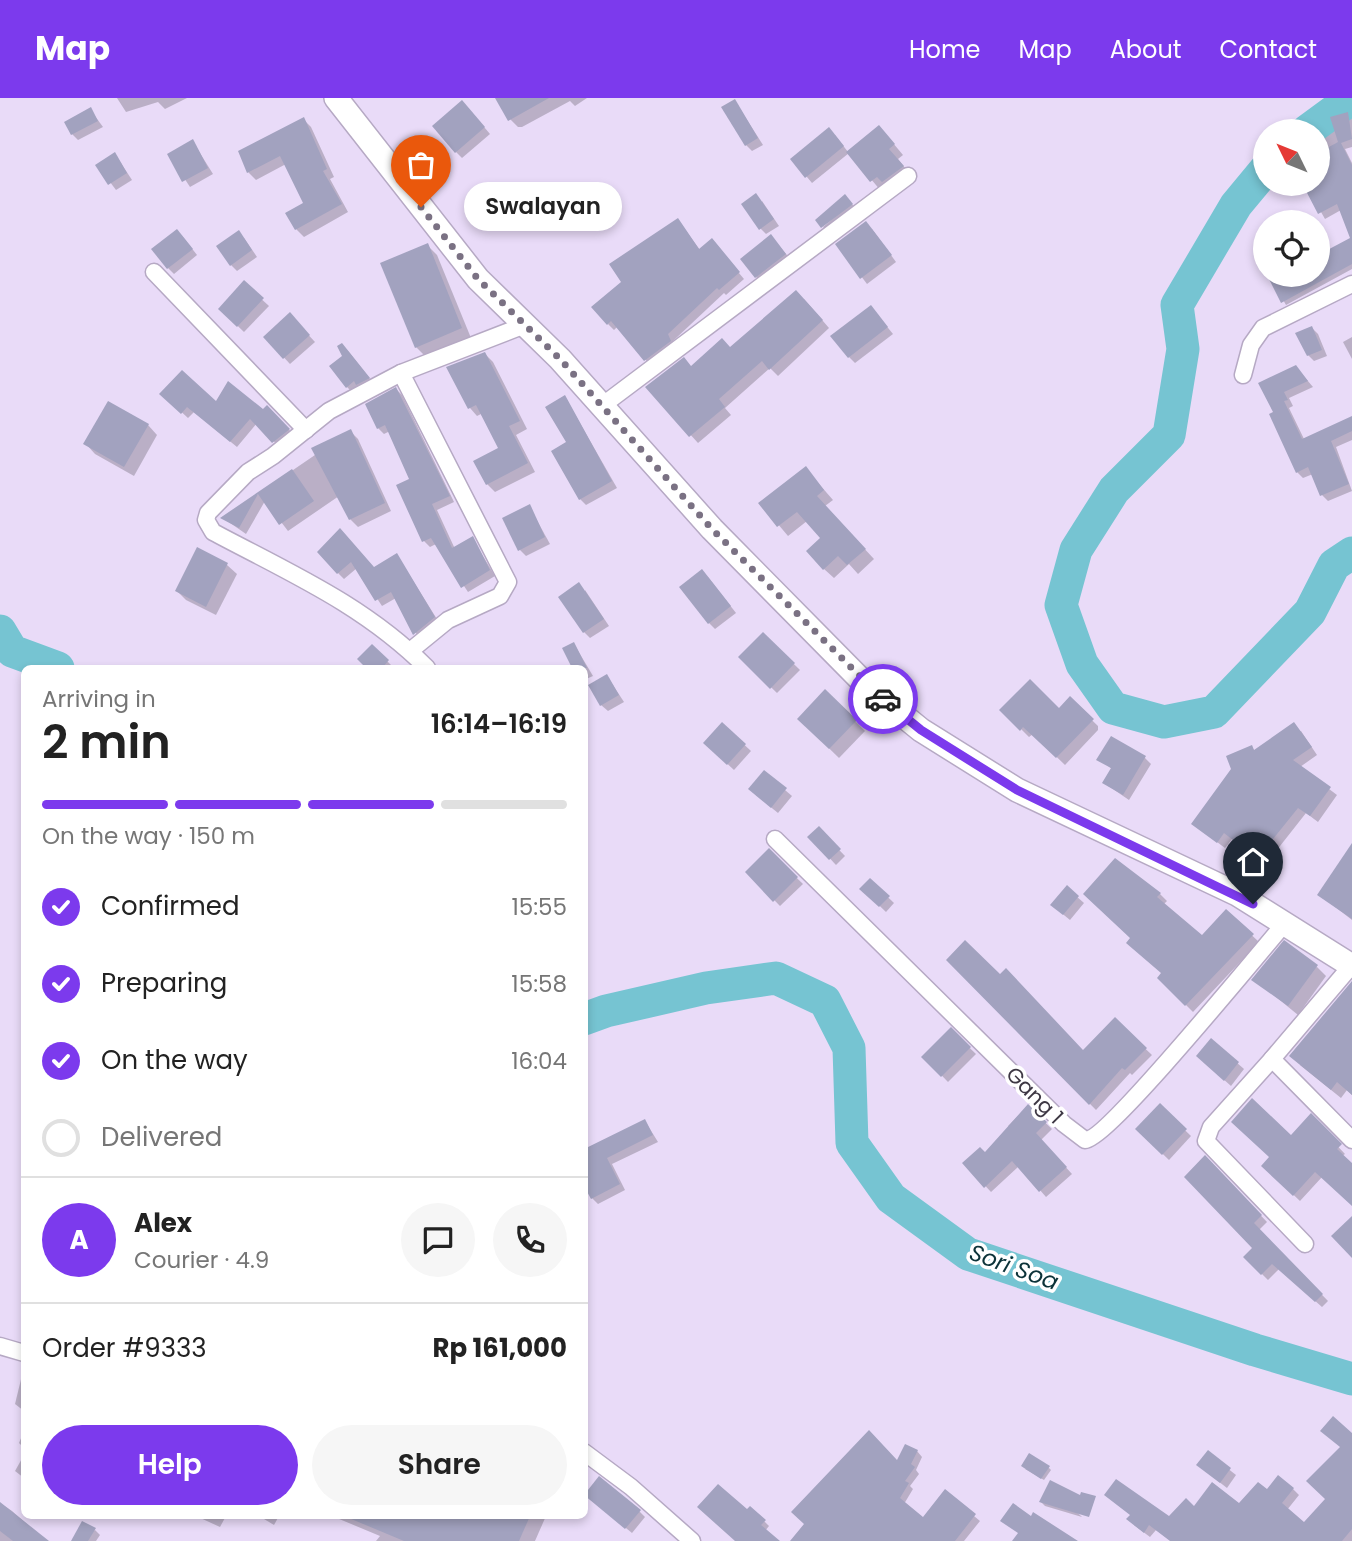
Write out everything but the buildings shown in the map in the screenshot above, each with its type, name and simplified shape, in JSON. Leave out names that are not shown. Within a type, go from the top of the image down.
[{"type":"main road","points":[[336,98],[478,279],[603,405],[712,529],[868,687],[921,730],[1017,790],[1237,894],[1352,966]]},
{"type":"street","points":[[603,405],[908,176]]},
{"type":"street","points":[[154,272],[306,430]]},
{"type":"street","points":[[1242,375],[1251,345],[1263,328],[1352,284]]},
{"type":"street","points":[[424,665],[378,623],[207,526],[208,513],[234,485],[329,411],[401,373],[525,325]]},
{"type":"street","points":[[401,373],[508,582],[500,596],[448,620],[410,651]]},
{"type":"street","name":"Gang 1","points":[[775,839],[1064,1124],[1085,1140],[1096,1138],[1135,1098],[1285,923]]},
{"type":"street","points":[[1305,1244],[1206,1141],[1211,1127],[1352,966]]},
{"type":"street","points":[[1272,1059],[1352,1140]]},
{"type":"street","points":[[0,1363],[1,1346],[21,1352]]},
{"type":"street","points":[[588,1455],[631,1487],[692,1541]]},
{"type":"waterway","points":[[1323,119],[1352,98]]},
{"type":"waterway","points":[[1253,184],[1236,205],[1177,305],[1183,349],[1169,435],[1114,490],[1076,550],[1061,605],[1082,664],[1113,708],[1164,722],[1214,712],[1310,612],[1334,565],[1352,553]]},
{"type":"waterway","name":"Sori Soa","points":[[0,631],[12,651],[50,665]]},
{"type":"waterway","name":"Sori Soa","points":[[588,1018],[706,988],[776,978],[825,1001],[849,1048],[852,1143],[891,1198],[968,1254],[1255,1350],[1352,1379]]},
{"type":"way so far","points":[[421,207],[478,279],[560,359],[712,529],[883,699]]},
{"type":"place","name":"Swalayan","points":[[421,207]]},
{"type":"route","points":[[883,699],[921,730],[1017,790],[1253,904]]}]
